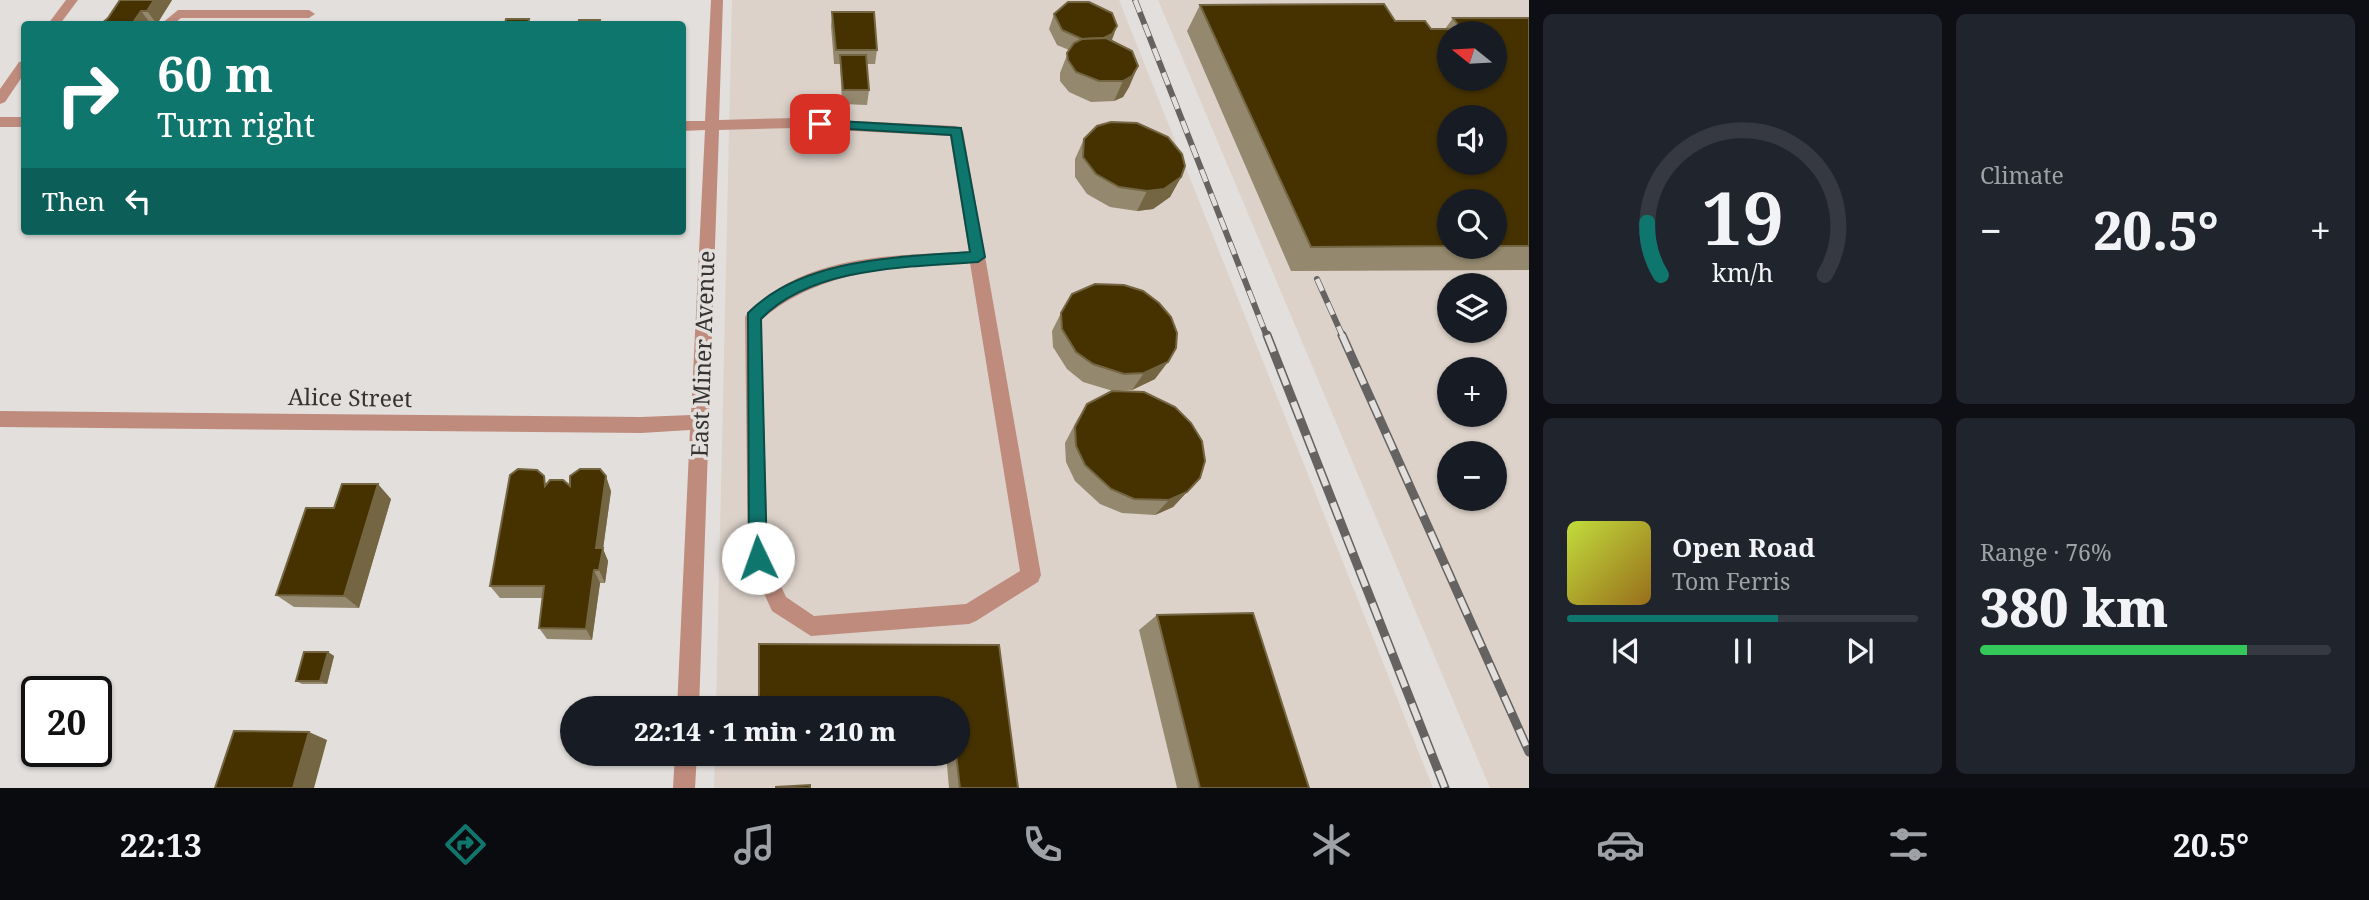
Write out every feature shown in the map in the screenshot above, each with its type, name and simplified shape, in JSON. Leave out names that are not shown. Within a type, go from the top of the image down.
[{"type":"street","points":[[56,21],[72,0]]},
{"type":"street","points":[[170,21],[178,14],[307,19],[315,0]]},
{"type":"street","name":"East Miner Avenue","points":[[689,696],[717,0]]},
{"type":"street","points":[[0,99],[21,69]]},
{"type":"street","points":[[0,122],[21,122]]},
{"type":"street","points":[[686,126],[794,123],[957,131],[978,257],[1031,575],[969,614],[811,626],[779,604],[758,558],[753,317],[767,303],[814,281],[865,264],[978,257]]},
{"type":"street","name":"Alice Street","points":[[0,419],[641,425],[700,422]]},
{"type":"street","points":[[684,788],[685,766]]},
{"type":"shaded area","points":[[732,0],[1119,0],[1433,788],[714,788],[715,766],[970,766],[970,696],[716,696]]},
{"type":"shaded area","points":[[1158,0],[1529,0],[1529,788],[1490,788]]},
{"type":"building","points":[[120,0],[154,0],[147,11],[141,11],[134,21],[104,21]]},
{"type":"building","points":[[1068,2],[1089,2],[1112,13],[1117,26],[1112,34],[1104,38],[1082,39],[1062,30],[1054,14]]},
{"type":"building","points":[[1384,4],[1395,21],[1425,21],[1431,29],[1437,29],[1437,91],[1507,91],[1507,21],[1455,21],[1453,18],[1529,18],[1529,246],[1507,246],[1507,189],[1437,189],[1437,246],[1311,247],[1200,5]]},
{"type":"building","points":[[832,12],[874,12],[877,50],[836,50]]},
{"type":"building","points":[[506,19],[529,19],[529,21]]},
{"type":"building","points":[[1106,38],[1132,51],[1138,66],[1132,76],[1123,81],[1099,81],[1076,72],[1068,60],[1067,53],[1074,43],[1082,39]]},
{"type":"building","points":[[840,55],[866,55],[869,90],[843,90]]},
{"type":"building","points":[[1111,122],[1137,123],[1168,137],[1182,154],[1185,166],[1181,177],[1164,189],[1147,191],[1119,187],[1096,174],[1083,157],[1084,139],[1097,126]]},
{"type":"building","points":[[1095,284],[1124,285],[1143,291],[1159,303],[1171,317],[1177,333],[1176,348],[1168,362],[1144,373],[1124,374],[1093,364],[1076,352],[1062,329],[1061,313],[1072,294]]},
{"type":"building","points":[[1112,391],[1144,392],[1175,407],[1191,423],[1202,441],[1205,461],[1200,478],[1187,492],[1169,500],[1134,499],[1111,489],[1085,465],[1076,446],[1075,427],[1087,404]]},
{"type":"building","points":[[518,469],[537,470],[544,476],[545,486],[550,480],[563,480],[570,486],[570,476],[580,469],[600,469],[606,476],[596,548],[603,548],[599,570],[594,570],[586,629],[539,628],[544,586],[490,586],[510,475]]},
{"type":"building","points":[[342,484],[378,484],[344,596],[276,595],[306,508],[334,508]]},
{"type":"building","points":[[1253,613],[1309,788],[1200,788],[1157,615]]},
{"type":"building","points":[[759,644],[999,645],[1018,788],[960,788],[957,766],[970,766],[970,696],[759,696]]},
{"type":"building","points":[[304,652],[328,652],[320,681],[296,681]]},
{"type":"building","points":[[234,731],[309,732],[293,788],[215,788]]},
{"type":"building","points":[[810,785],[810,788],[776,788],[776,787]]},
{"type":"railway","points":[[1135,0],[1267,337]]},
{"type":"railway","points":[[1317,279],[1343,337]]},
{"type":"railway","points":[[1267,335],[1445,788]]},
{"type":"railway","points":[[1342,335],[1529,752]]},
{"type":"route","points":[[758,558],[754,471],[753,317],[767,303],[814,281],[865,264],[978,257],[957,131],[820,124]]}]
